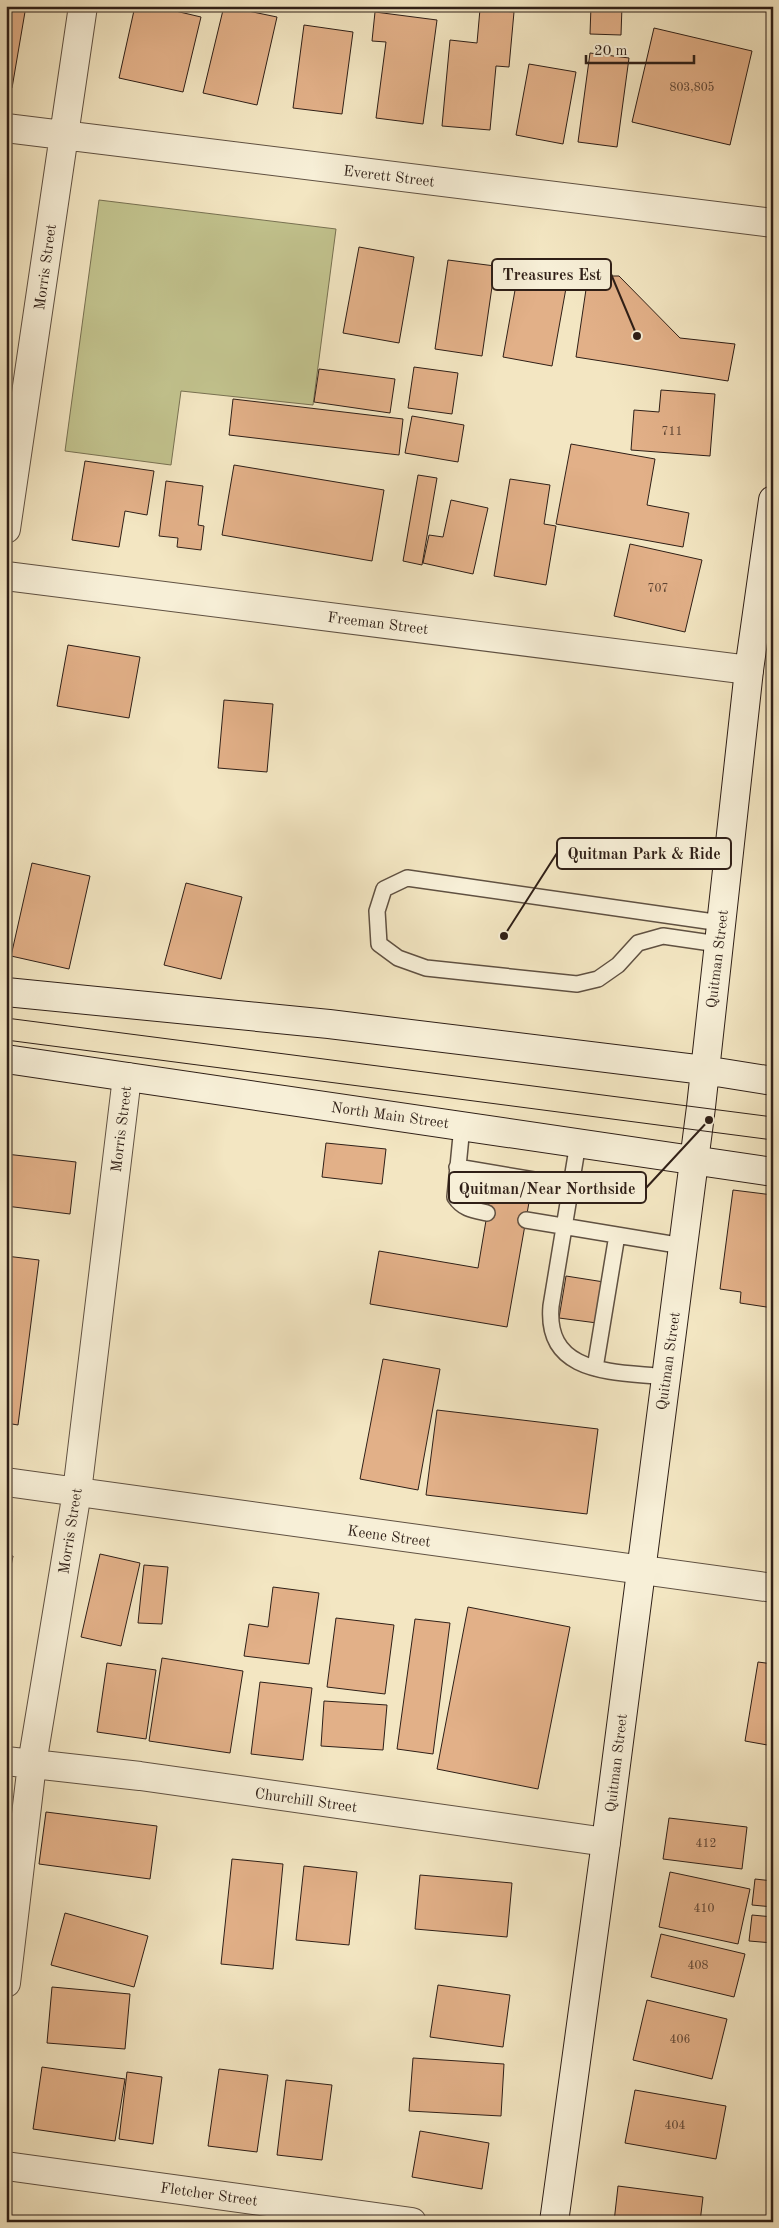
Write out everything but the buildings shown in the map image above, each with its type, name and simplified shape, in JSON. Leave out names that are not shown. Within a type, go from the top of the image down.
[{"type":"street","name":"Morris Street","points":[[6,528],[83,6]]},
{"type":"street","name":"Everett Street","points":[[6,128],[773,223]]},
{"type":"street","name":"Quitman Street","points":[[554,2222],[606,1842],[694,1160],[749,670],[773,500]]},
{"type":"street","name":"Freeman Street","points":[[6,576],[749,670]]},
{"type":"street","points":[[6,992],[329,1024],[704,1070],[773,1081]]},
{"type":"street","name":"North Main Street","points":[[6,1059],[773,1172]]},
{"type":"street","name":"Morris Street","points":[[6,1984],[19,1763],[77,1492],[127,1077]]},
{"type":"street","name":"Keene Street","points":[[6,1482],[773,1588]]},
{"type":"street","name":"Churchill Street","points":[[19,1763],[140,1776],[606,1842]]},
{"type":"street","name":"Fletcher Street","points":[[6,2166],[412,2222]]},
{"type":"lane","points":[[407,878],[720,934],[664,936],[638,943],[618,965],[598,979],[577,984],[426,968],[398,958],[379,944],[378,911],[384,889],[407,878]]},
{"type":"lane","points":[[462,1126],[455,1197],[460,1205],[468,1209],[487,1213]]},
{"type":"lane","points":[[578,1143],[551,1306],[552,1333],[556,1343],[570,1358],[595,1368],[666,1377]]},
{"type":"lane","points":[[457,1167],[570,1186]]},
{"type":"lane","points":[[526,1220],[683,1246]]},
{"type":"lane","points":[[595,1368],[617,1236]]},
{"type":"green space","points":[[99,200],[336,229],[313,405],[181,391],[171,465],[65,451]]},
{"type":"tram line","points":[[6,1018],[773,1117]]},
{"type":"tram line","points":[[6,1040],[773,1140]]},
{"type":"place","name":"Treasures Est","points":[[637,336]]},
{"type":"place","name":"Quitman Park & Ride","points":[[504,936]]},
{"type":"place","name":"Quitman/Near Northside","points":[[709,1120]]}]
